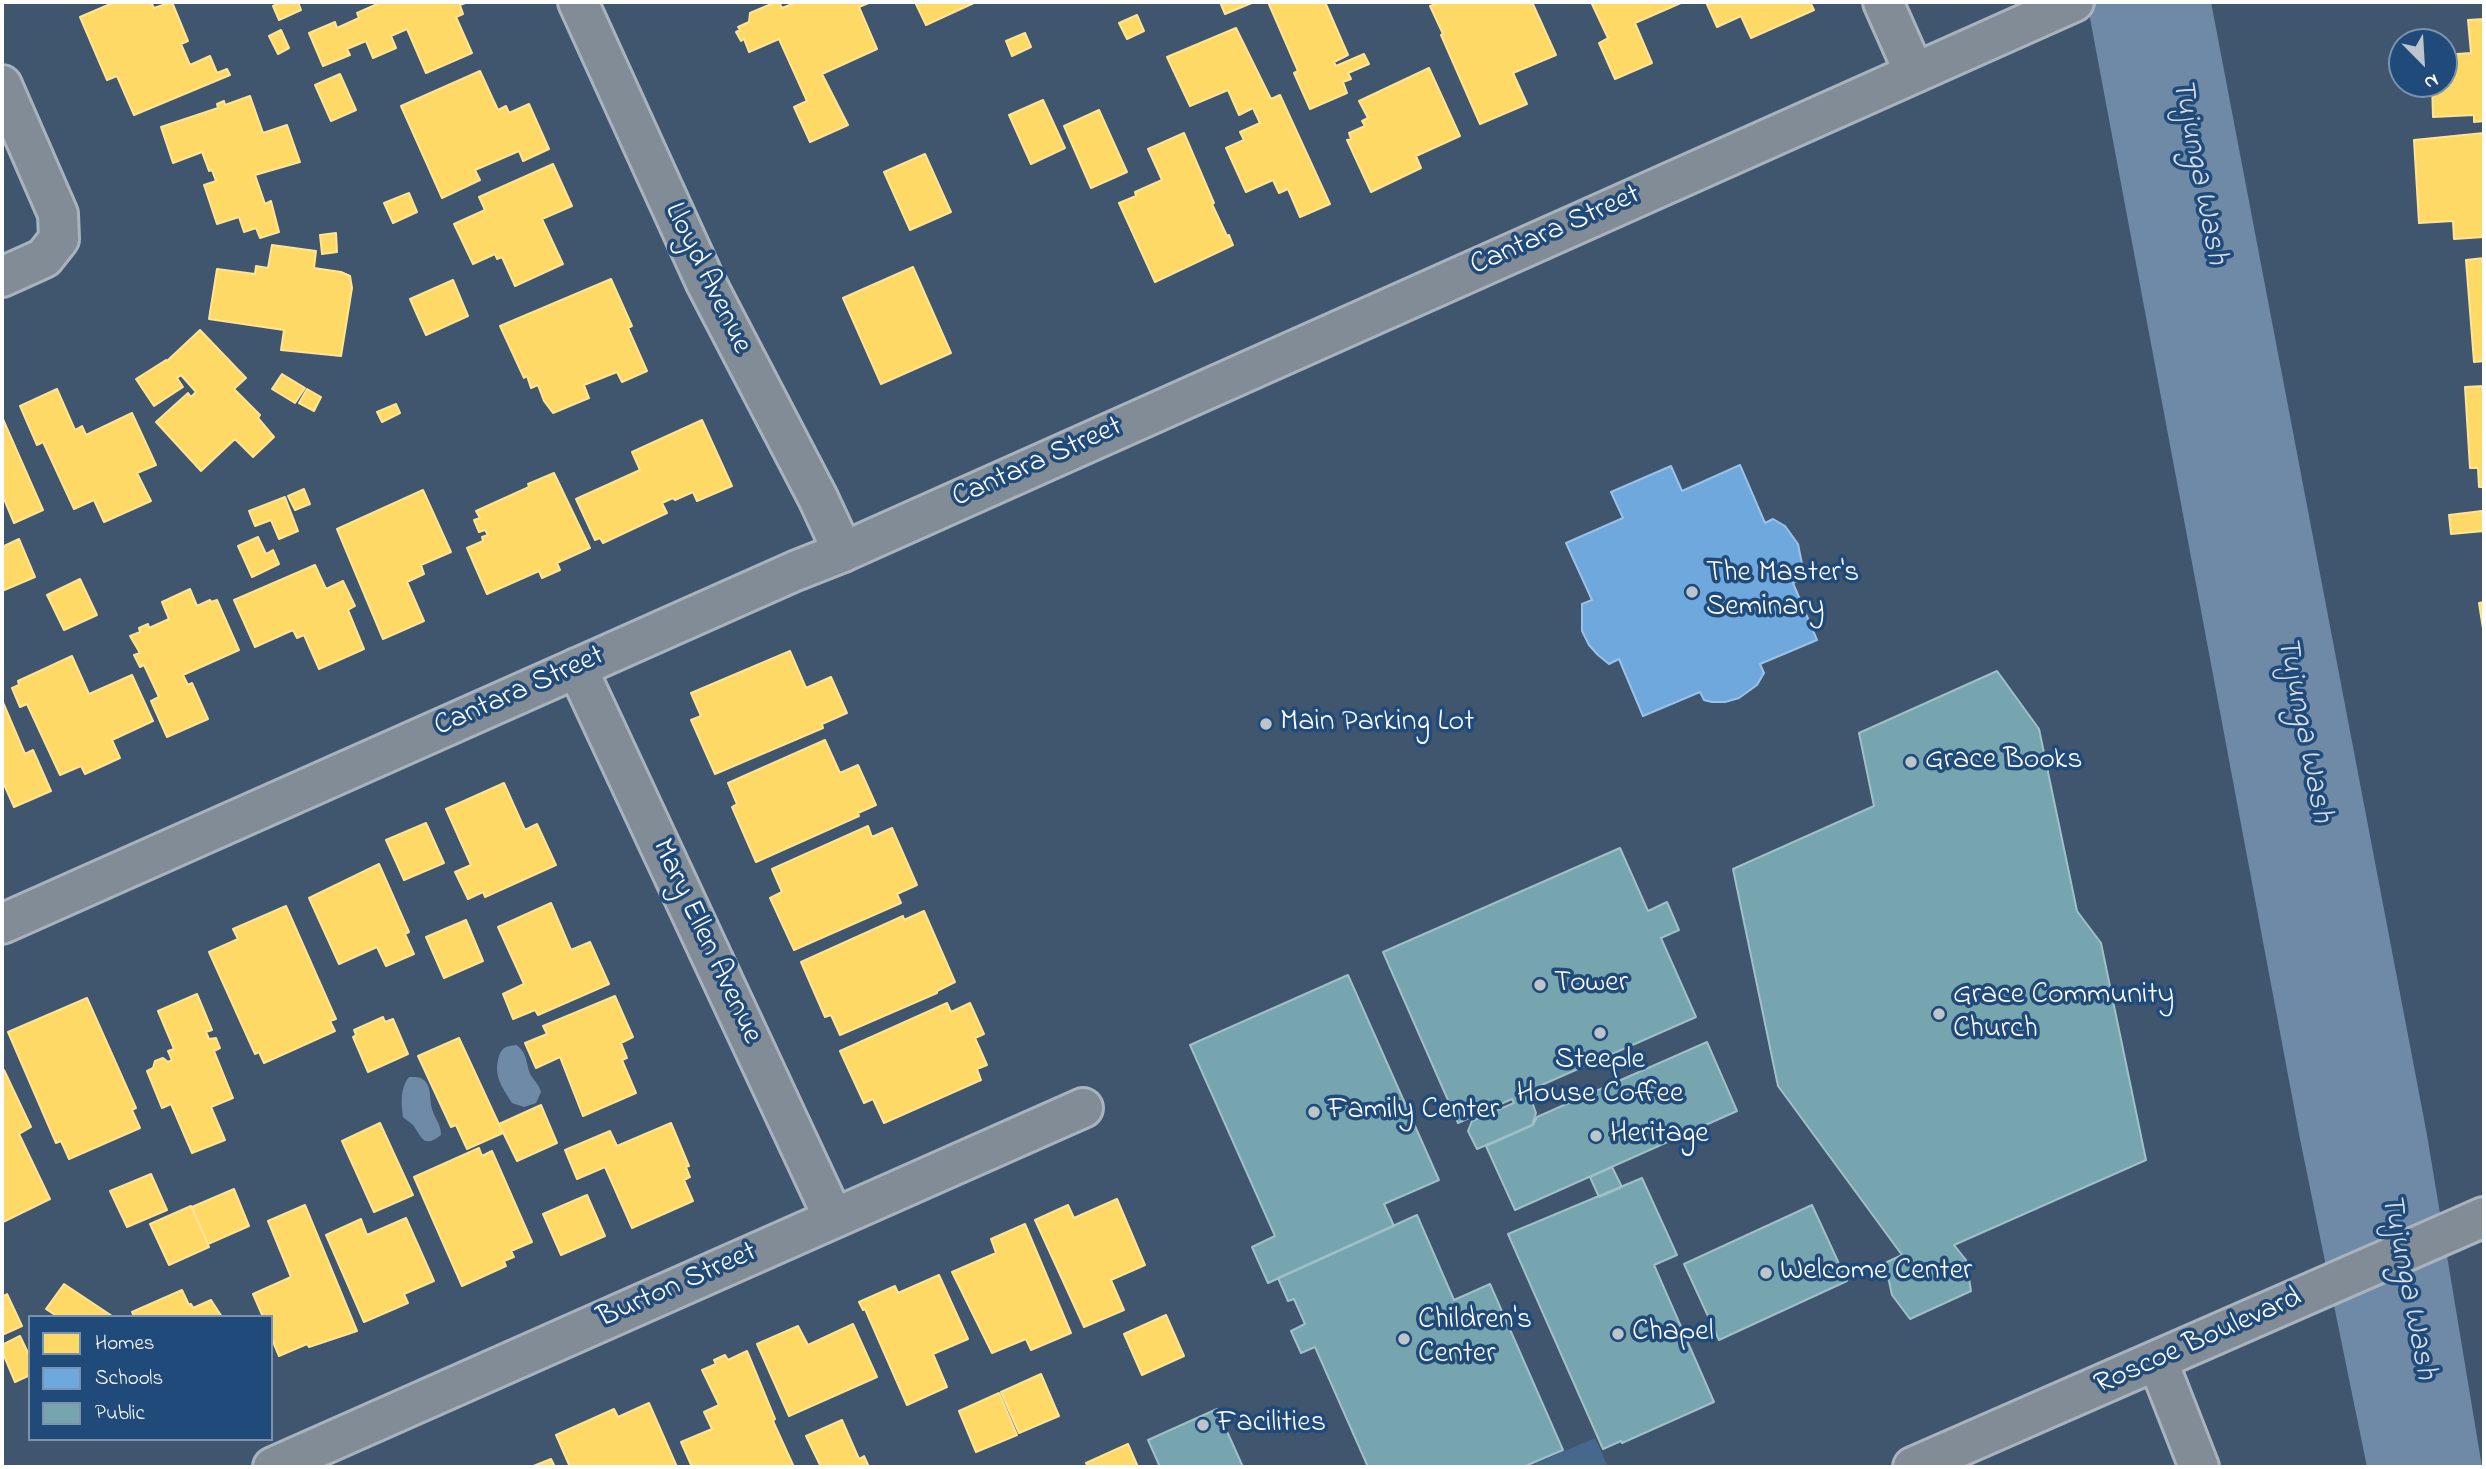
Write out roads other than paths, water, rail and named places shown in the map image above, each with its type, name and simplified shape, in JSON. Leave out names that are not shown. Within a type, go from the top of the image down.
[{"type":"street","name":"Lloyd Avenue","points":[[578,2],[705,281],[818,498],[843,552]]},
{"type":"street","points":[[1883,2],[1914,72]]},
{"type":"street","name":"Cantara Street","points":[[2,924],[2063,7]]},
{"type":"street","points":[[2,85],[58,214],[59,239],[44,258],[2,277]]},
{"type":"street","name":"Mary Ellen Avenue","points":[[577,668],[833,1217]]},
{"type":"street","name":"Burton Street","points":[[273,1467],[1083,1108]]},
{"type":"street","name":"Roscoe Boulevard","points":[[1913,1467],[2484,1217]]},
{"type":"street","points":[[2158,1362],[2199,1467]]},
{"type":"water","name":"Tujunga Wash","points":[[2087,2],[2211,2],[2427,1135],[2482,1467],[2367,1467],[2300,1139]]},
{"type":"water","points":[[516,1045],[523,1052],[530,1073],[541,1092],[536,1103],[524,1107],[512,1103],[497,1070],[500,1053],[505,1048]]},
{"type":"water","points":[[409,1077],[421,1078],[429,1087],[432,1109],[441,1135],[430,1141],[424,1140],[403,1117],[403,1091]]},
{"type":"place","name":"The Master's Seminary","points":[[1692,592]]},
{"type":"place","name":"Main Parking Lot","points":[[1266,724]]},
{"type":"place","name":"Grace Books","points":[[1911,762]]},
{"type":"place","name":"Tower","points":[[1540,985]]},
{"type":"place","name":"Grace Community Church","points":[[1939,1014]]},
{"type":"place","name":"Steeple House Coffee","points":[[1600,1033]]},
{"type":"place","name":"Family Center","points":[[1314,1112]]},
{"type":"place","name":"Heritage","points":[[1596,1136]]},
{"type":"place","name":"Welcome Center","points":[[1766,1273]]},
{"type":"place","name":"Chapel","points":[[1618,1334]]},
{"type":"place","name":"Children's Center","points":[[1404,1339]]},
{"type":"place","name":"Facilities","points":[[1203,1425]]}]
